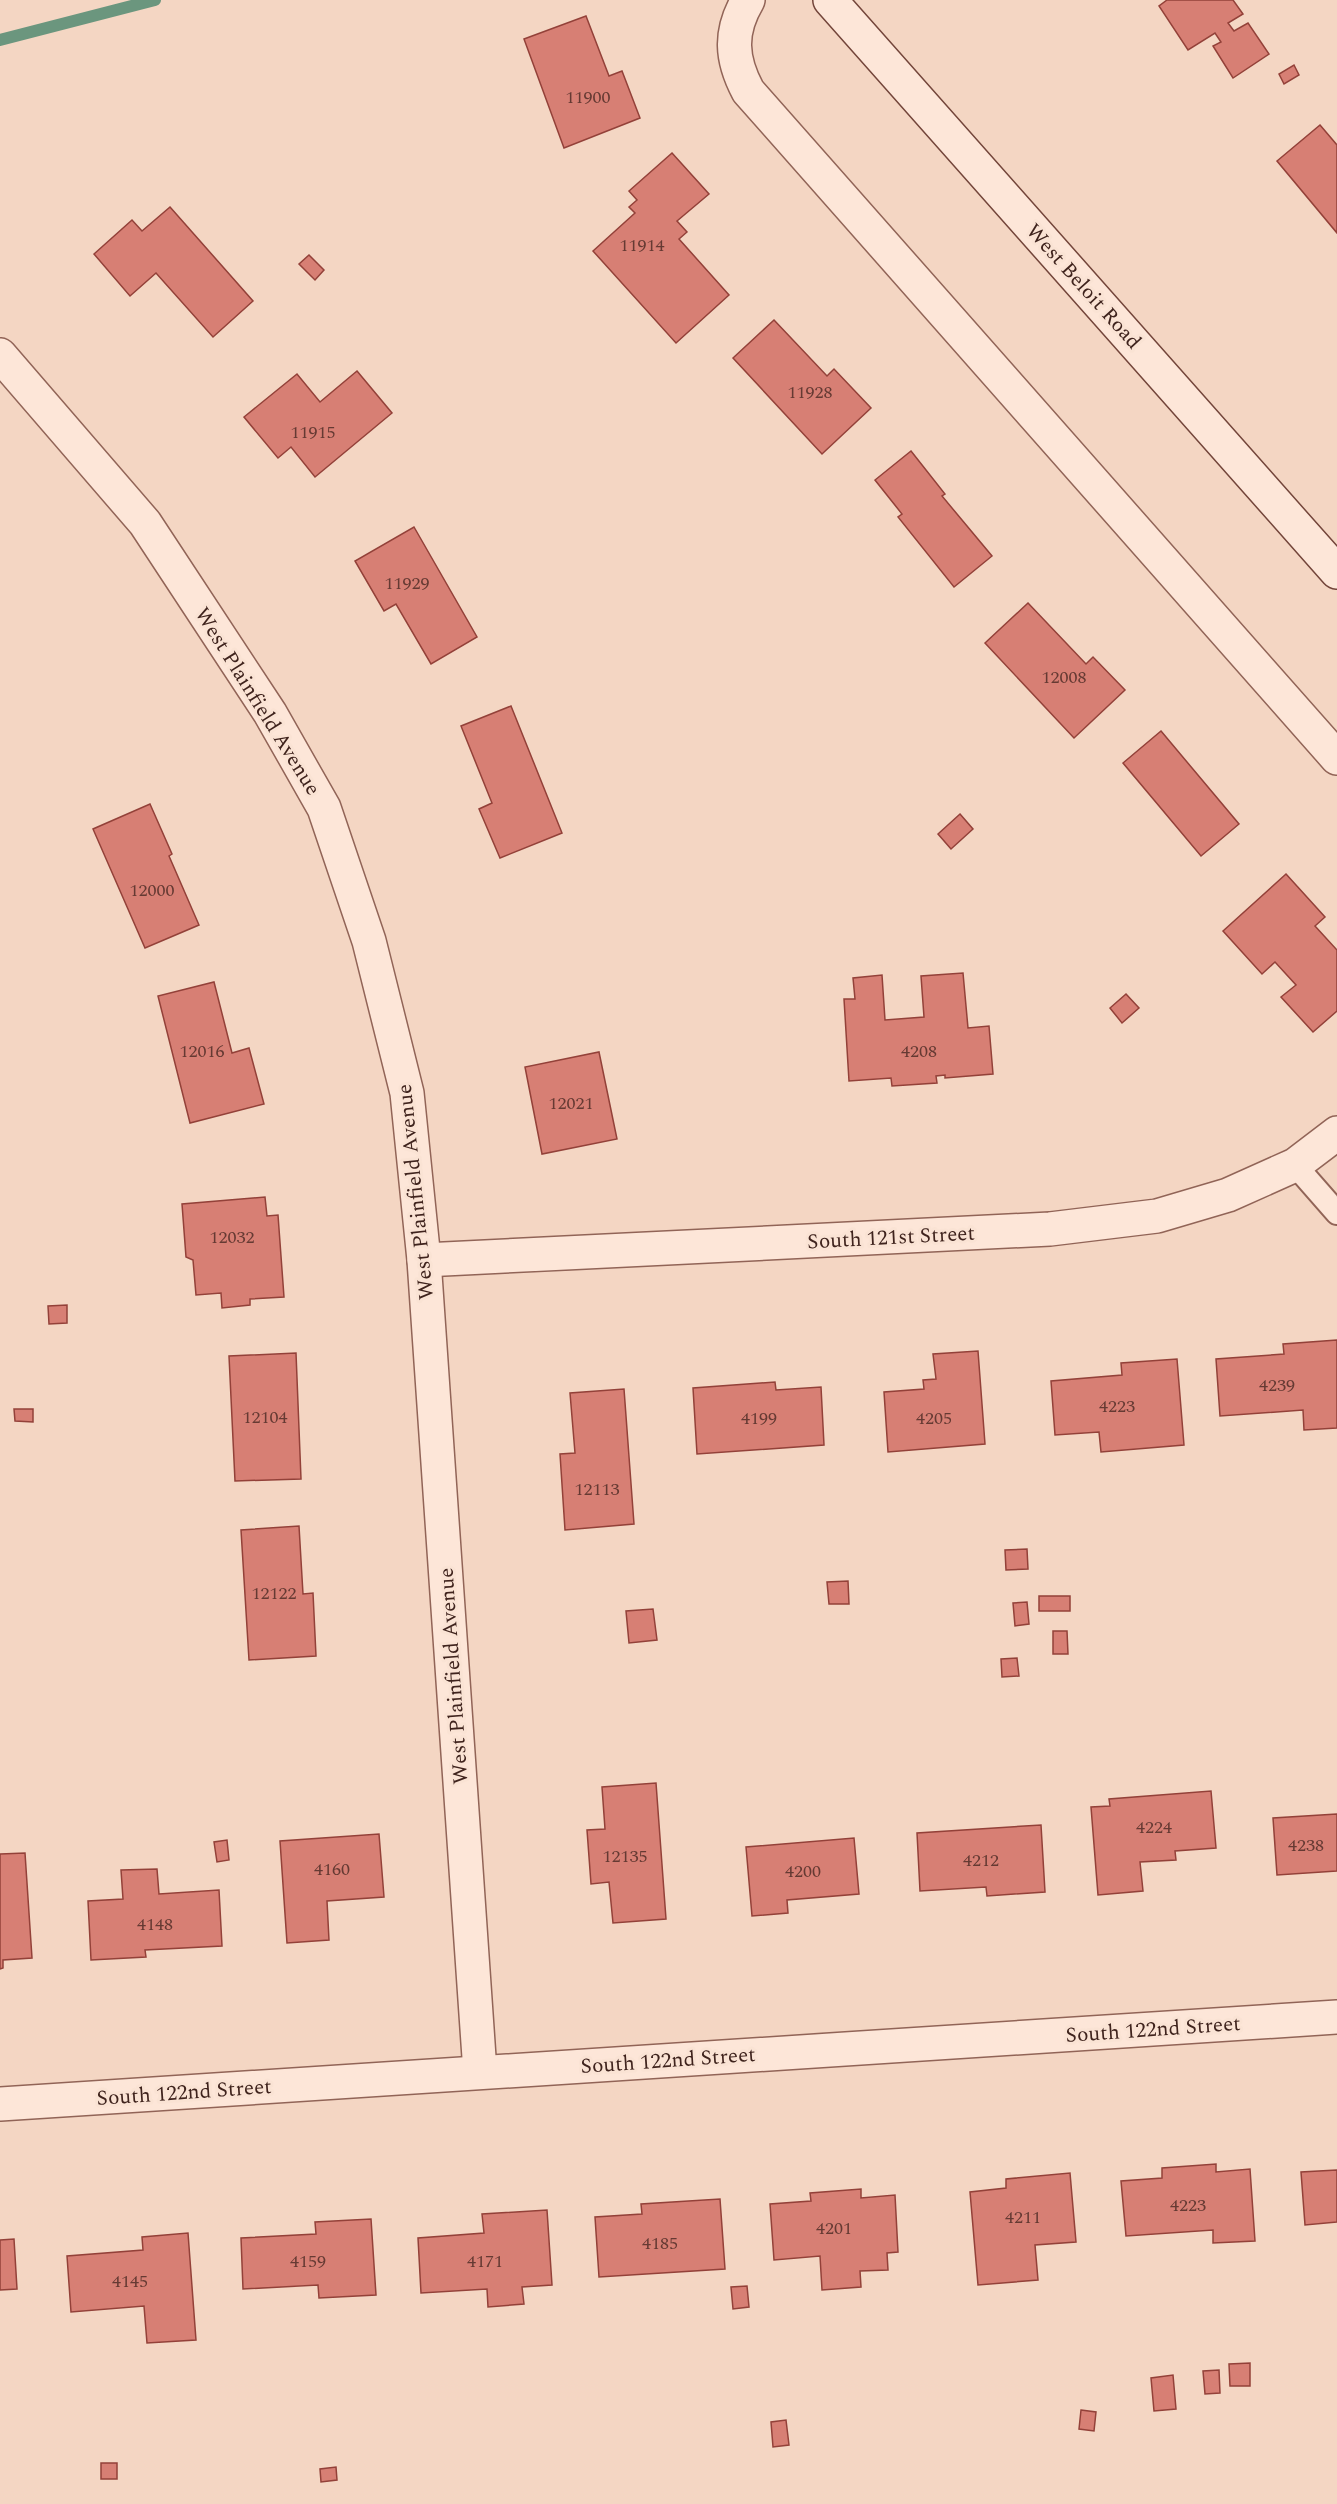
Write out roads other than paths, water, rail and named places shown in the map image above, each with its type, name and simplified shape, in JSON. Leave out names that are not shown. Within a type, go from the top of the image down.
[{"type":"street","points":[[748,0],[741,12],[734,40],[736,68],[748,90],[1337,758]]},
{"type":"street","name":"West Beloit Road","points":[[830,0],[1337,572]]},
{"type":"street","name":"West Plainfield Avenue","points":[[0,355],[145,523],[270,712],[324,808],[369,940],[407,1093],[424,1260],[480,2072]]},
{"type":"street","name":"South 121st Street","points":[[424,1260],[1050,1229],[1156,1216],[1228,1195],[1295,1165],[1337,1133]]},
{"type":"street","name":"South 122nd Street","points":[[0,2104],[1337,2017]]},
{"type":"lane","points":[[1295,1165],[1337,1213]]},
{"type":"waterway","points":[[0,40],[155,0]]}]
